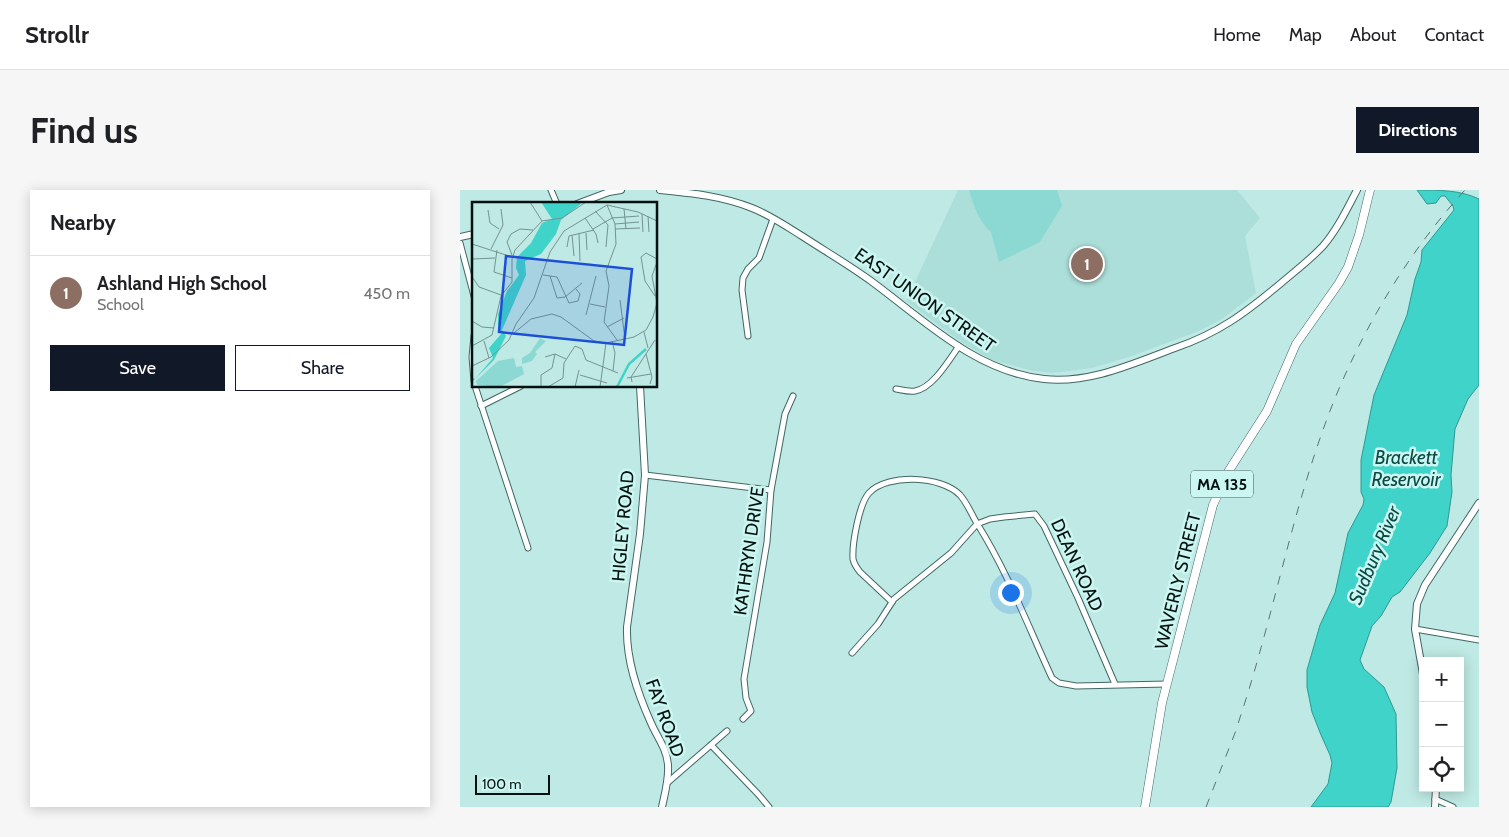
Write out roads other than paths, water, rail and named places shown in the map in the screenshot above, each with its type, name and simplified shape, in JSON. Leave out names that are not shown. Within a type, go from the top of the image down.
[{"type":"main road","name":"WAVERLY STREET","points":[[1145,807],[1158,722],[1206,529],[1219,489],[1263,419],[1276,393],[1287,363],[1302,334],[1339,283],[1348,267],[1356,246],[1370,190]]},
{"type":"street","points":[[551,190],[556,202]]},
{"type":"street","points":[[582,202],[609,191],[620,190]]},
{"type":"street","name":"EAST UNION STREET","points":[[660,190],[692,192],[721,198],[753,208],[870,280],[959,346],[987,363],[1011,372],[1044,379],[1080,378],[1103,373],[1188,344],[1232,322],[1300,268],[1323,246],[1334,232],[1357,190]]},
{"type":"street","points":[[748,336],[742,290],[743,278],[748,269],[759,258],[773,219]]},
{"type":"street","points":[[460,244],[472,289]]},
{"type":"street","points":[[896,389],[914,391],[926,386],[959,346]]},
{"type":"street","points":[[476,388],[528,548]]},
{"type":"street","points":[[481,406],[517,388]]},
{"type":"street","name":"HIGLEY ROAD","points":[[632,669],[628,649],[627,627],[640,534],[645,475],[640,388]]},
{"type":"street","name":"KATHRYN DRIVE","points":[[743,719],[751,710],[746,698],[744,679],[767,542],[771,490],[785,414],[794,396]]},
{"type":"street","points":[[645,475],[771,490]]},
{"type":"street","points":[[892,602],[860,572],[853,560],[854,540],[863,503],[868,494],[878,486],[892,481],[908,479],[951,487],[961,496],[1004,571],[1052,678],[1065,685],[1167,684]]},
{"type":"street","points":[[1420,657],[1416,630],[1417,604],[1423,590],[1479,503]]},
{"type":"street","name":"DEAN ROAD","points":[[977,524],[1029,513],[1039,516],[1078,598],[1115,684]]},
{"type":"street","points":[[852,653],[878,624],[892,602],[904,590],[951,553],[977,524]]},
{"type":"street","points":[[1416,630],[1479,640]]},
{"type":"street","name":"FAY ROAD","points":[[632,669],[646,712],[663,745],[667,758],[667,783],[662,807]]},
{"type":"street","points":[[667,783],[727,732]]},
{"type":"street","points":[[711,745],[769,807]]},
{"type":"street","points":[[1435,807],[1436,792]]},
{"type":"street","points":[[1435,799],[1453,807]]},
{"type":"water","name":"Brackett Reservoir","points":[[1417,190],[1457,192],[1479,199],[1479,385],[1468,399],[1455,429],[1451,475],[1452,492],[1447,526],[1430,553],[1400,592],[1392,597],[1381,616],[1372,626],[1360,660],[1364,669],[1384,687],[1396,714],[1397,768],[1391,802],[1388,807],[1311,807],[1328,784],[1332,763],[1312,712],[1307,687],[1307,670],[1320,625],[1335,593],[1348,533],[1363,505],[1361,460],[1374,395],[1407,315],[1421,262],[1422,250],[1454,210],[1445,196],[1441,196],[1436,203],[1427,204]]},
{"type":"railway","points":[[1206,807],[1246,699],[1299,505],[1338,391],[1363,337],[1393,285],[1427,236],[1465,190]]},
{"type":"place","name":"Ashland High School","points":[[1087,264]]},
{"type":"water label","name":"Sudbury River","points":[[1374,555]]}]
